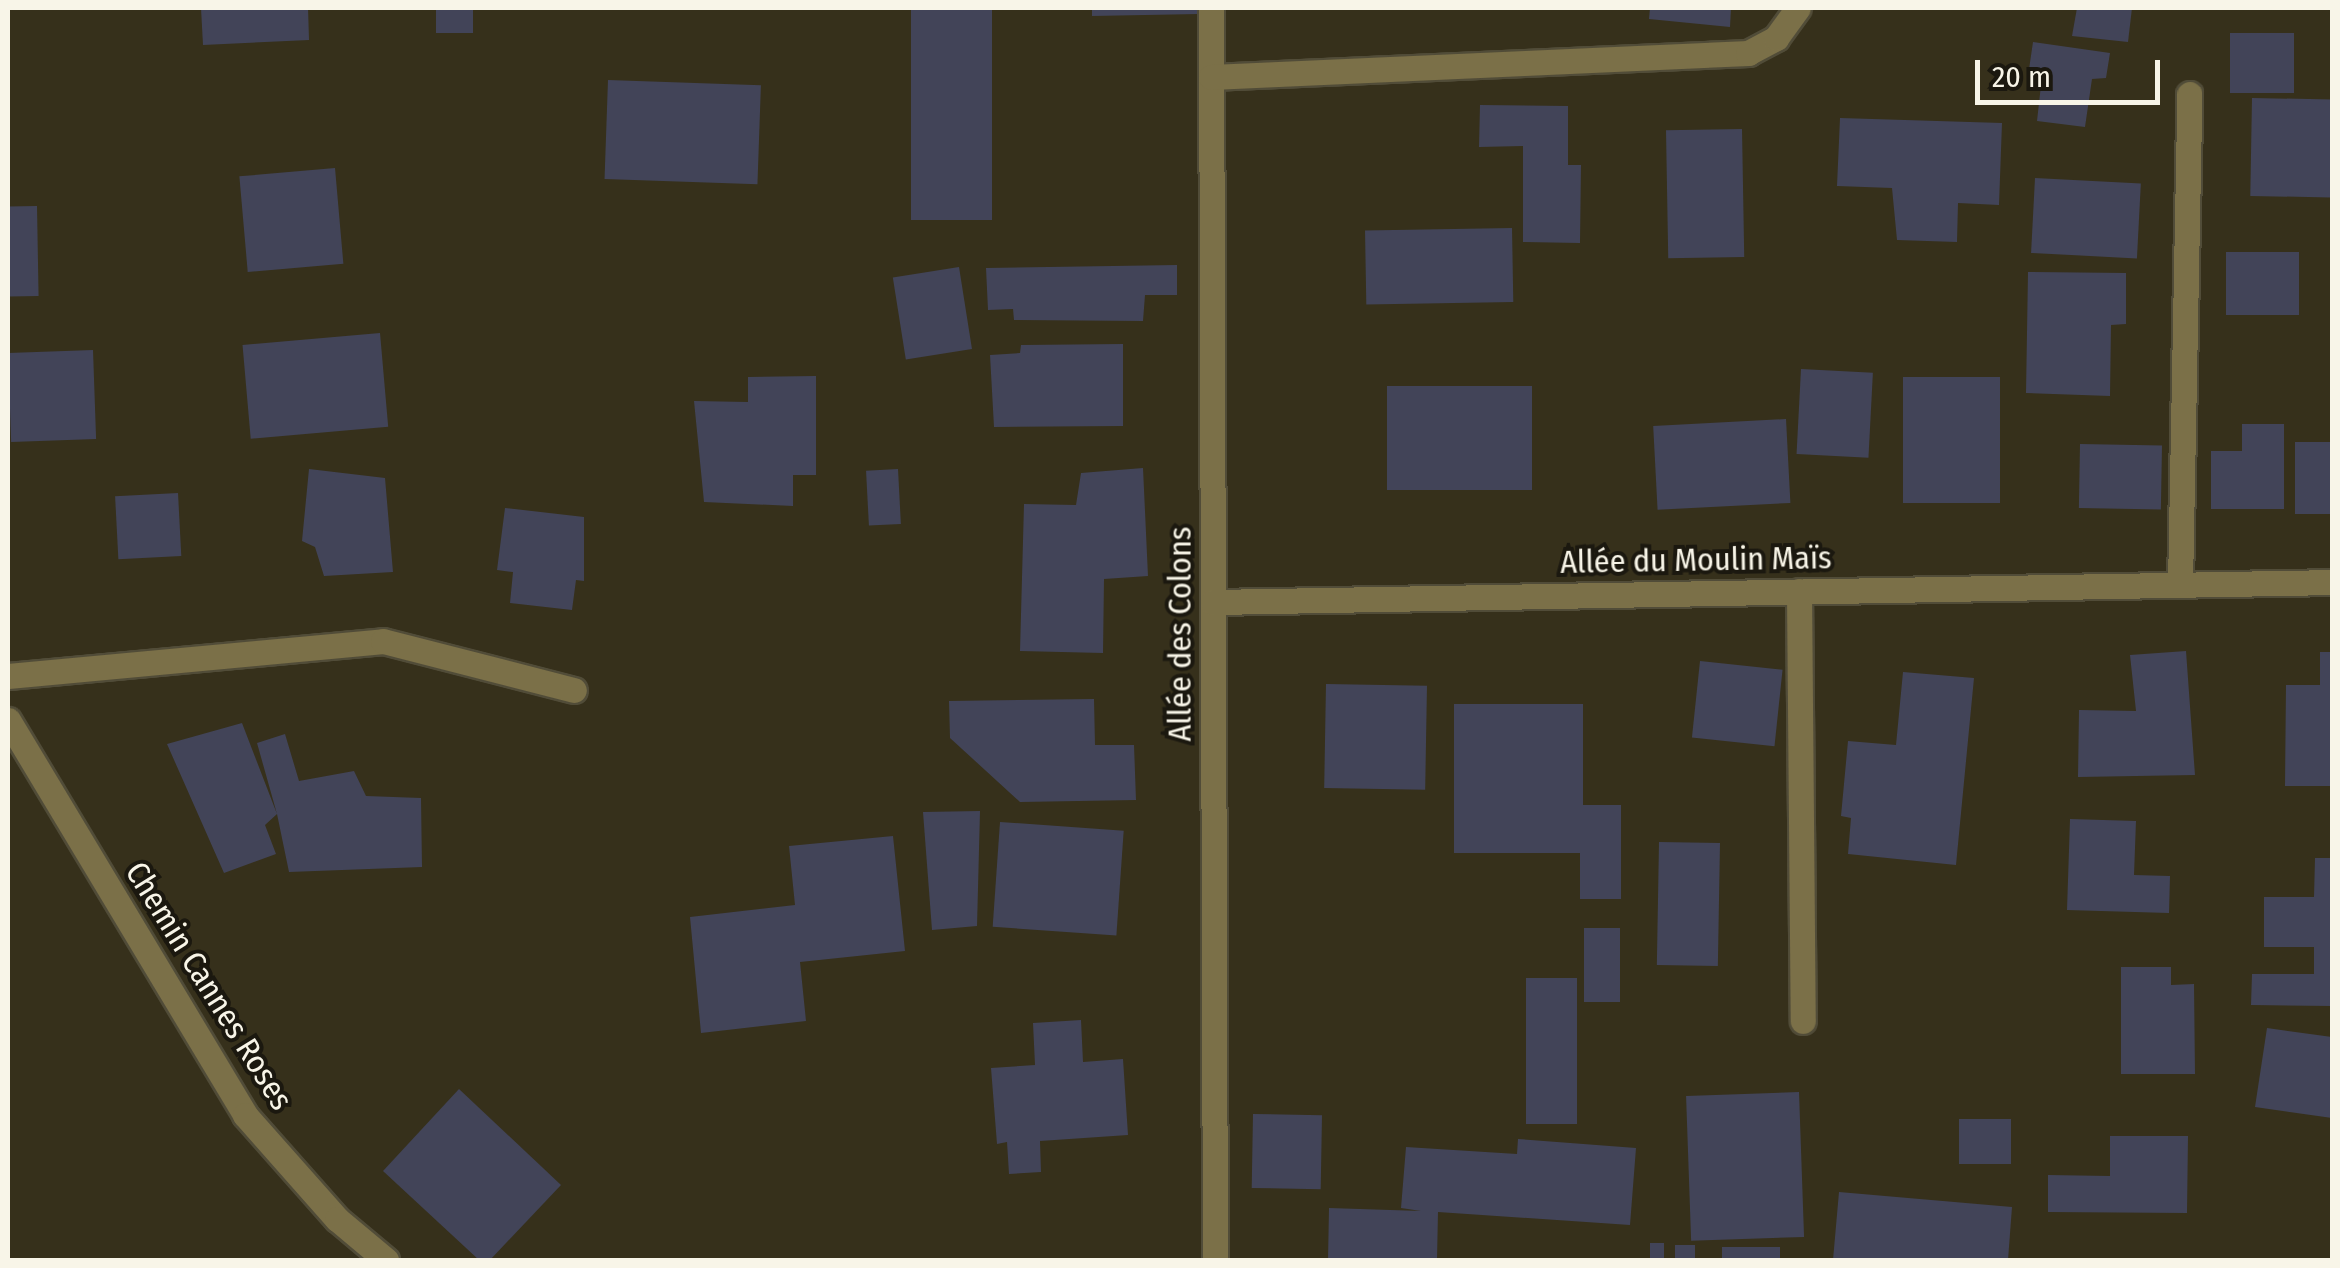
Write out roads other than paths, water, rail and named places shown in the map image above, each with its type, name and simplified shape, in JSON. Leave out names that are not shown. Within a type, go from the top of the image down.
[{"type":"street","name":"Allée des Colons","points":[[1211,8],[1215,1260]]},
{"type":"street","points":[[1211,78],[1748,52],[1776,38],[1798,8]]},
{"type":"street","points":[[2180,584],[2189,94]]},
{"type":"street","name":"Allée du Moulin Maïs","points":[[1213,602],[2332,582]]},
{"type":"street","points":[[1800,591],[1803,1021]]},
{"type":"street","points":[[8,676],[383,642],[574,690]]},
{"type":"street","name":"Chemin Cannes Roses","points":[[8,720],[246,1115],[337,1219],[386,1260]]}]
